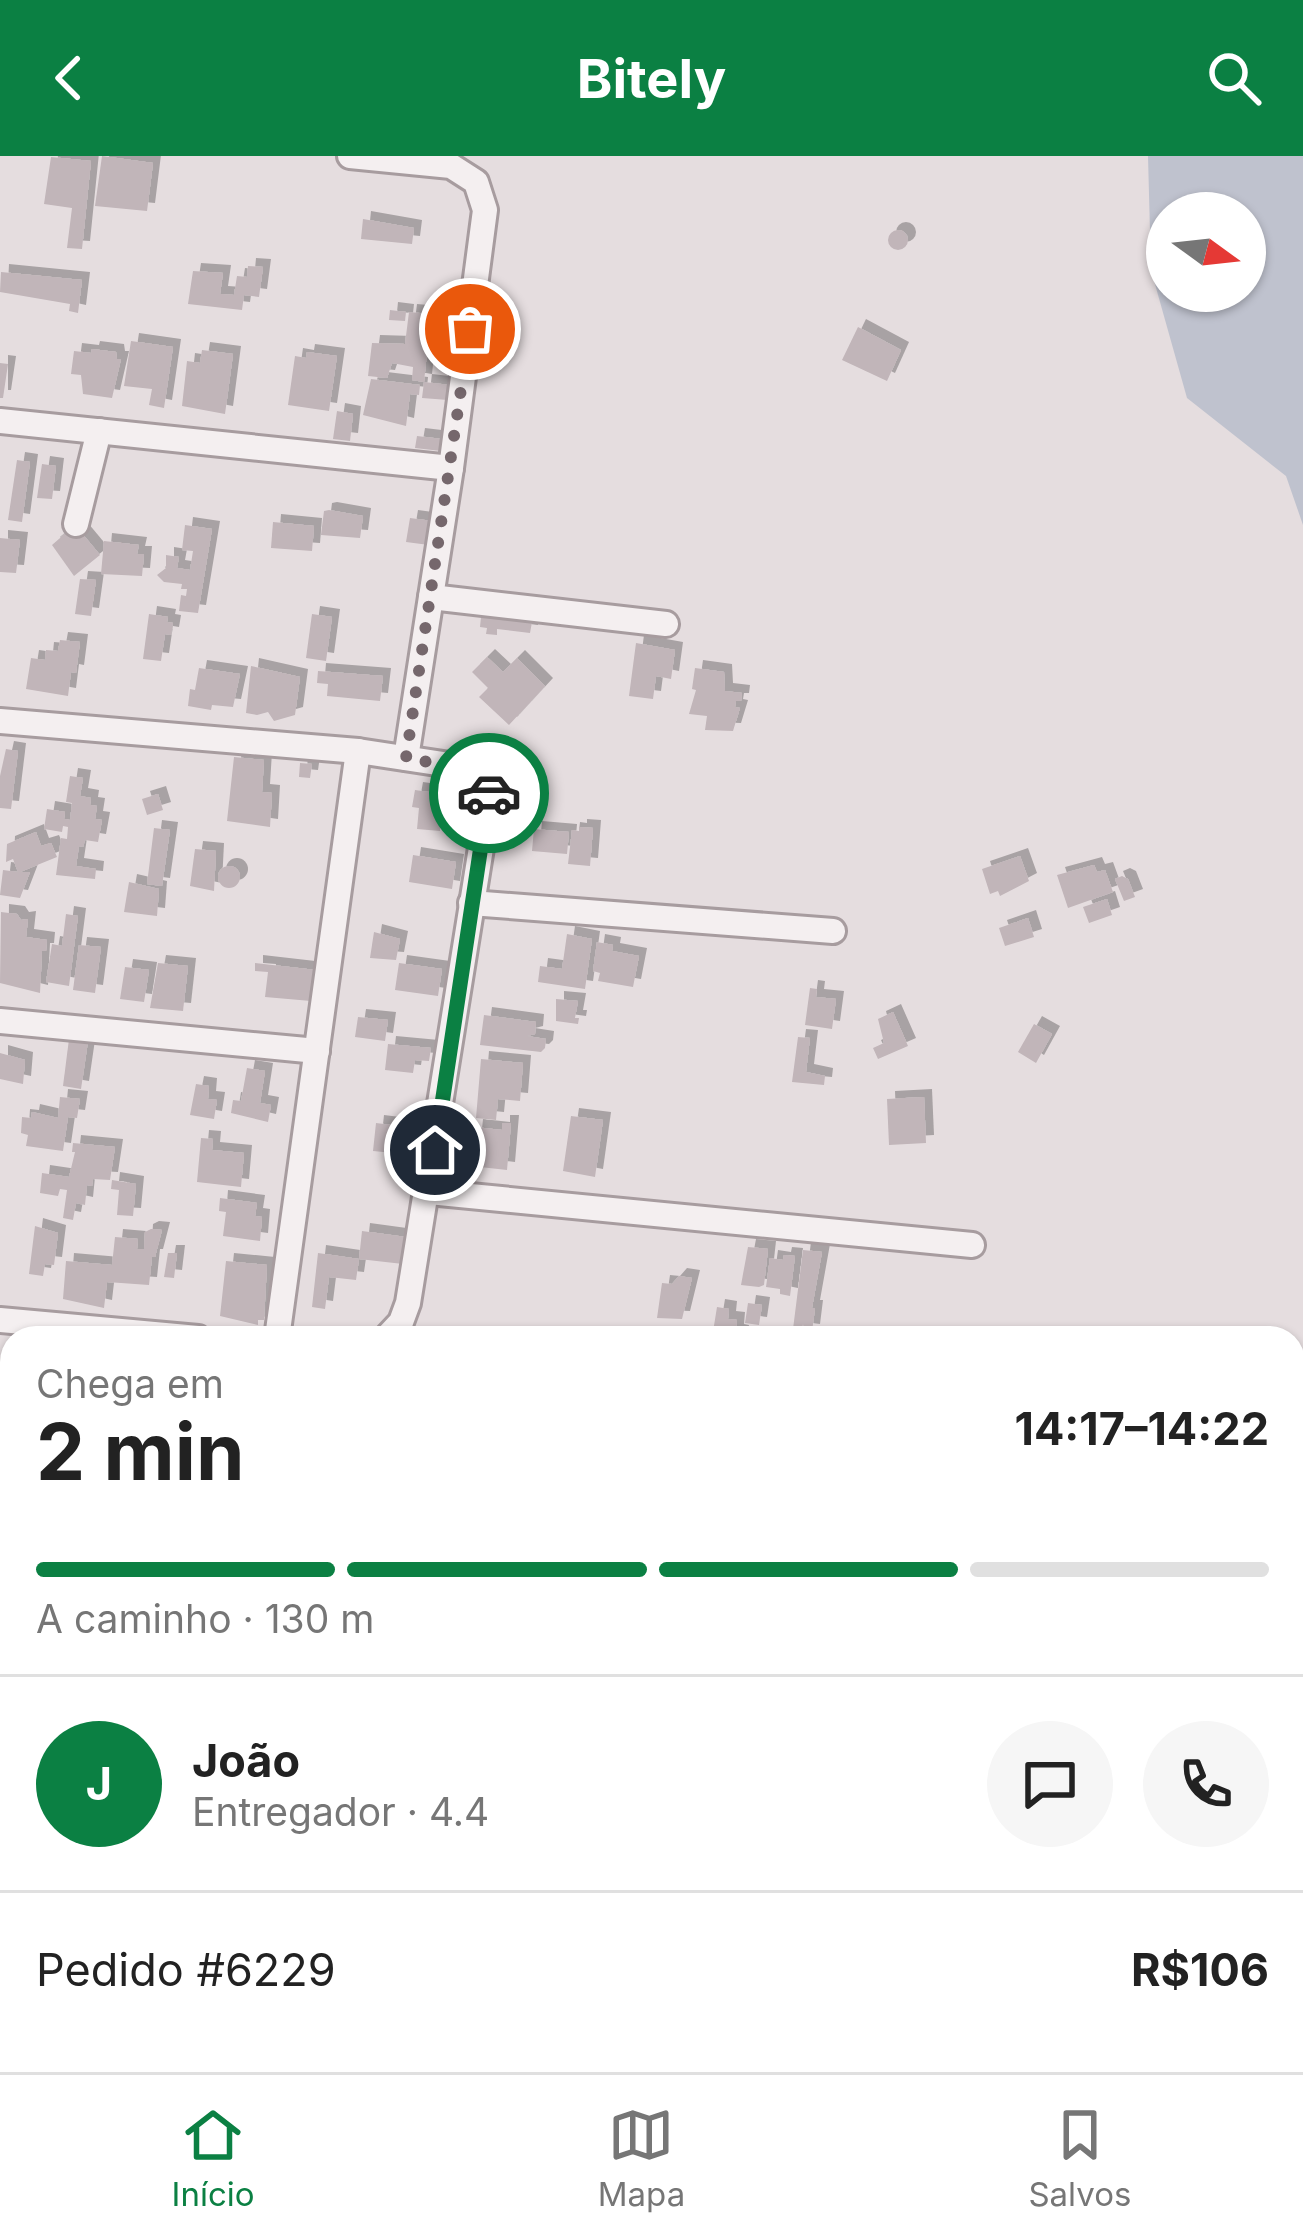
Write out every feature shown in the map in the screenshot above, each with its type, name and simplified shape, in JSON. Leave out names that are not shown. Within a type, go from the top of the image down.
[{"type":"street","points":[[350,156],[452,166],[468,173],[482,193],[485,210],[406,758]]},
{"type":"street","points":[[0,421],[451,468]]},
{"type":"street","points":[[76,524],[99,431]]},
{"type":"street","points":[[431,597],[666,624]]},
{"type":"street","points":[[0,721],[358,751],[463,767],[484,777],[489,798],[429,1192],[409,1303],[396,1326]]},
{"type":"street","points":[[280,1326],[358,751]]},
{"type":"street","points":[[471,903],[833,931]]},
{"type":"street","points":[[0,1022],[316,1051]]},
{"type":"street","points":[[429,1192],[973,1245]]},
{"type":"street","points":[[0,1320],[66,1326]]},
{"type":"shaded area","points":[[1148,156],[1303,156],[1303,525],[1286,476],[1187,398],[1163,312],[1266,312],[1266,192],[1149,192]]},
{"type":"building","points":[[102,156],[153,163],[147,211],[95,206]]},
{"type":"building","points":[[51,157],[91,161],[82,249],[67,248],[72,208],[44,204]]},
{"type":"building","points":[[363,219],[414,228],[412,244],[361,239]]},
{"type":"building","points":[[898,230],[908,240],[898,250],[888,240]]},
{"type":"building","points":[[248,266],[263,267],[259,297],[244,295],[242,310],[188,304],[193,271],[223,273],[220,294],[234,295],[237,276],[247,277]]},
{"type":"building","points":[[1,272],[82,280],[78,313],[69,311],[70,304],[0,292]]},
{"type":"building","points":[[390,310],[406,312],[405,321],[389,320]]},
{"type":"building","points":[[409,312],[431,314],[424,382],[412,380],[413,367],[392,363],[387,378],[368,376],[372,343],[405,344]]},
{"type":"building","points":[[858,327],[901,350],[887,381],[842,360]]},
{"type":"building","points":[[131,341],[173,347],[164,408],[149,405],[152,389],[124,386]]},
{"type":"building","points":[[92,349],[116,352],[121,359],[112,398],[83,394],[81,375],[71,374],[74,351],[91,353]]},
{"type":"building","points":[[202,350],[233,354],[225,414],[182,406],[187,361],[200,363]]},
{"type":"building","points":[[307,352],[337,356],[329,411],[288,405],[295,356],[306,358]]},
{"type":"building","points":[[0,363],[8,364],[3,398],[0,398]]},
{"type":"building","points":[[371,379],[420,385],[419,395],[410,394],[406,426],[363,415]]},
{"type":"building","points":[[424,382],[450,385],[448,400],[422,398]]},
{"type":"building","points":[[337,411],[353,414],[350,441],[333,439]]},
{"type":"building","points":[[417,436],[442,439],[441,451],[415,448]]},
{"type":"building","points":[[17,460],[30,462],[22,522],[8,520]]},
{"type":"building","points":[[42,464],[56,466],[52,499],[37,498]]},
{"type":"building","points":[[324,511],[363,516],[360,538],[321,535]]},
{"type":"building","points":[[410,518],[432,521],[429,545],[406,542]]},
{"type":"building","points":[[273,522],[314,526],[312,551],[271,548]]},
{"type":"building","points":[[75,525],[100,555],[74,576],[52,545]]},
{"type":"building","points":[[185,525],[212,529],[198,613],[179,611],[187,589],[157,575],[166,568],[166,555],[179,557],[177,568],[190,570],[193,551],[182,550]]},
{"type":"building","points":[[0,538],[20,540],[16,573],[0,572]]},
{"type":"building","points":[[104,541],[139,545],[137,554],[144,554],[142,576],[101,574]]},
{"type":"building","points":[[80,579],[96,580],[91,616],[75,614]]},
{"type":"building","points":[[149,614],[168,617],[167,622],[173,623],[171,635],[165,634],[161,661],[143,659]]},
{"type":"building","points":[[312,614],[332,617],[326,661],[306,658]]},
{"type":"building","points":[[481,617],[532,622],[530,633],[497,629],[497,635],[486,634],[487,628],[480,627]]},
{"type":"building","points":[[60,640],[80,642],[68,696],[26,689],[31,658],[45,660],[46,650],[58,651]]},
{"type":"building","points":[[636,643],[675,650],[671,679],[656,676],[653,699],[629,696]]},
{"type":"building","points":[[487,657],[503,672],[517,658],[545,686],[509,725],[479,697],[488,688],[472,672]]},
{"type":"building","points":[[251,666],[300,677],[295,715],[274,721],[268,712],[246,713]]},
{"type":"building","points":[[199,668],[240,674],[233,707],[188,706]]},
{"type":"building","points":[[695,668],[724,672],[725,691],[742,693],[741,701],[736,701],[735,707],[740,708],[733,731],[705,730],[707,716],[689,714],[696,690],[692,689]]},
{"type":"building","points":[[318,671],[383,676],[380,701],[327,696],[328,684],[317,683]]},
{"type":"building","points":[[6,749],[18,751],[11,809],[0,808]]},
{"type":"building","points":[[234,757],[264,760],[262,792],[272,793],[270,827],[227,821]]},
{"type":"building","points":[[300,763],[312,764],[310,778],[299,777]]},
{"type":"building","points":[[70,776],[83,778],[80,796],[91,798],[90,805],[97,806],[95,819],[102,820],[98,842],[85,840],[79,846],[76,866],[96,869],[95,879],[56,875],[61,838],[67,839],[68,827],[63,826],[62,832],[44,829],[47,809],[65,812],[64,819],[70,820],[72,803],[66,802]]},
{"type":"building","points":[[415,790],[443,794],[440,831],[417,829],[419,808],[412,807]]},
{"type":"building","points":[[158,794],[163,810],[147,815],[142,799]]},
{"type":"building","points":[[579,827],[593,828],[590,866],[568,864],[572,830],[579,831]]},
{"type":"building","points":[[154,828],[170,830],[162,886],[147,884]]},
{"type":"building","points":[[534,829],[569,832],[567,854],[532,851]]},
{"type":"building","points":[[36,832],[41,846],[51,843],[57,857],[20,872],[30,872],[20,898],[0,895],[3,870],[18,872],[13,859],[6,862],[7,844]]},
{"type":"building","points":[[195,849],[216,851],[214,891],[190,886]]},
{"type":"building","points":[[413,855],[456,862],[452,889],[409,882]]},
{"type":"building","points":[[1020,856],[1029,881],[1000,896],[998,891],[990,894],[982,869]]},
{"type":"building","points":[[1094,865],[1097,872],[1105,870],[1113,892],[1068,908],[1057,875]]},
{"type":"building","points":[[229,866],[240,877],[229,888],[218,877]]},
{"type":"building","points":[[1122,876],[1135,897],[1124,901],[1115,879]]},
{"type":"building","points":[[129,882],[159,889],[157,916],[124,912]]},
{"type":"building","points":[[1107,899],[1112,915],[1089,923],[1083,907]]},
{"type":"building","points":[[1,912],[28,919],[26,937],[47,940],[40,993],[0,983]]},
{"type":"building","points":[[66,914],[78,916],[69,986],[46,982],[52,944],[62,946]]},
{"type":"building","points":[[1028,918],[1034,937],[1005,946],[999,928]]},
{"type":"building","points":[[374,932],[400,939],[396,960],[370,958]]},
{"type":"building","points":[[567,934],[592,939],[585,989],[538,982],[540,966],[562,969]]},
{"type":"building","points":[[597,942],[613,945],[612,951],[639,956],[633,987],[598,981],[600,973],[593,971]]},
{"type":"building","points":[[79,945],[101,947],[95,993],[73,990]]},
{"type":"building","points":[[158,963],[188,966],[183,1011],[150,1008]]},
{"type":"building","points":[[255,963],[316,970],[311,1001],[265,997],[268,972],[255,971]]},
{"type":"building","points":[[399,963],[442,969],[438,996],[395,990]]},
{"type":"building","points":[[125,967],[149,970],[144,1002],[120,999]]},
{"type":"building","points":[[810,988],[817,989],[816,997],[836,999],[832,1029],[805,1025]]},
{"type":"building","points":[[556,999],[578,1001],[578,1024],[556,1021]]},
{"type":"building","points":[[893,1012],[908,1046],[878,1059],[873,1048],[884,1043],[878,1019]]},
{"type":"building","points":[[484,1015],[536,1022],[535,1034],[527,1036],[546,1039],[545,1048],[541,1052],[480,1045]]},
{"type":"building","points":[[358,1017],[388,1020],[385,1041],[355,1037]]},
{"type":"building","points":[[1034,1024],[1052,1034],[1036,1063],[1018,1052]]},
{"type":"building","points":[[798,1037],[810,1038],[806,1072],[825,1076],[824,1085],[792,1082]]},
{"type":"building","points":[[69,1039],[88,1041],[81,1089],[63,1086]]},
{"type":"building","points":[[388,1044],[431,1048],[429,1061],[415,1060],[413,1073],[385,1070]]},
{"type":"building","points":[[0,1053],[25,1060],[23,1084],[0,1079]]},
{"type":"building","points":[[481,1059],[523,1063],[520,1101],[498,1099],[496,1120],[476,1118]]},
{"type":"building","points":[[247,1068],[265,1071],[260,1103],[271,1105],[268,1122],[231,1113],[233,1100],[241,1101]]},
{"type":"building","points":[[196,1084],[209,1086],[208,1099],[217,1100],[214,1119],[190,1115]]},
{"type":"building","points":[[60,1097],[80,1099],[77,1118],[68,1117],[63,1151],[26,1146],[22,1117],[31,1118],[32,1112],[58,1118]]},
{"type":"building","points":[[924,1097],[926,1143],[889,1145],[887,1099]]},
{"type":"building","points":[[571,1116],[603,1120],[595,1177],[563,1171]]},
{"type":"building","points":[[376,1123],[408,1127],[406,1140],[425,1144],[424,1156],[373,1151]]},
{"type":"building","points":[[502,1123],[511,1123],[507,1170],[471,1166],[475,1127],[502,1130]]},
{"type":"building","points":[[201,1138],[213,1139],[212,1150],[244,1153],[241,1187],[197,1182]]},
{"type":"building","points":[[73,1143],[115,1147],[110,1180],[93,1179],[92,1186],[87,1185],[85,1205],[76,1203],[73,1220],[63,1218],[67,1190],[60,1189],[58,1196],[40,1193],[42,1173],[69,1177]]},
{"type":"building","points":[[112,1180],[136,1184],[133,1216],[117,1215],[119,1190],[111,1189]]},
{"type":"building","points":[[220,1198],[257,1203],[255,1216],[262,1217],[260,1241],[223,1236],[226,1212],[219,1211]]},
{"type":"building","points":[[35,1226],[58,1233],[54,1265],[45,1264],[43,1276],[29,1274]]},
{"type":"building","points":[[162,1230],[149,1285],[107,1282],[104,1308],[63,1299],[66,1261],[112,1265],[115,1237],[138,1239],[137,1249],[144,1249],[145,1232]]},
{"type":"building","points":[[362,1231],[406,1237],[403,1264],[359,1259]]},
{"type":"building","points":[[748,1247],[768,1249],[764,1285],[759,1287],[741,1285]]},
{"type":"building","points":[[803,1250],[822,1252],[813,1326],[793,1326]]},
{"type":"building","points":[[168,1253],[177,1253],[174,1278],[164,1277]]},
{"type":"building","points":[[318,1253],[359,1259],[356,1280],[329,1277],[325,1309],[312,1307]]},
{"type":"building","points":[[784,1255],[795,1256],[790,1296],[766,1287],[770,1258],[783,1260]]},
{"type":"building","points":[[226,1261],[267,1265],[264,1320],[258,1320],[258,1325],[220,1316]]},
{"type":"building","points":[[679,1276],[692,1278],[682,1319],[657,1318],[662,1283],[672,1284]]},
{"type":"building","points":[[748,1303],[762,1305],[759,1325],[745,1323]]},
{"type":"building","points":[[717,1307],[729,1309],[728,1319],[737,1320],[736,1326],[714,1326]]},
{"type":"way so far","points":[[470,329],[406,758],[477,771],[489,793]]},
{"type":"route","points":[[435,1150],[489,793]]}]
